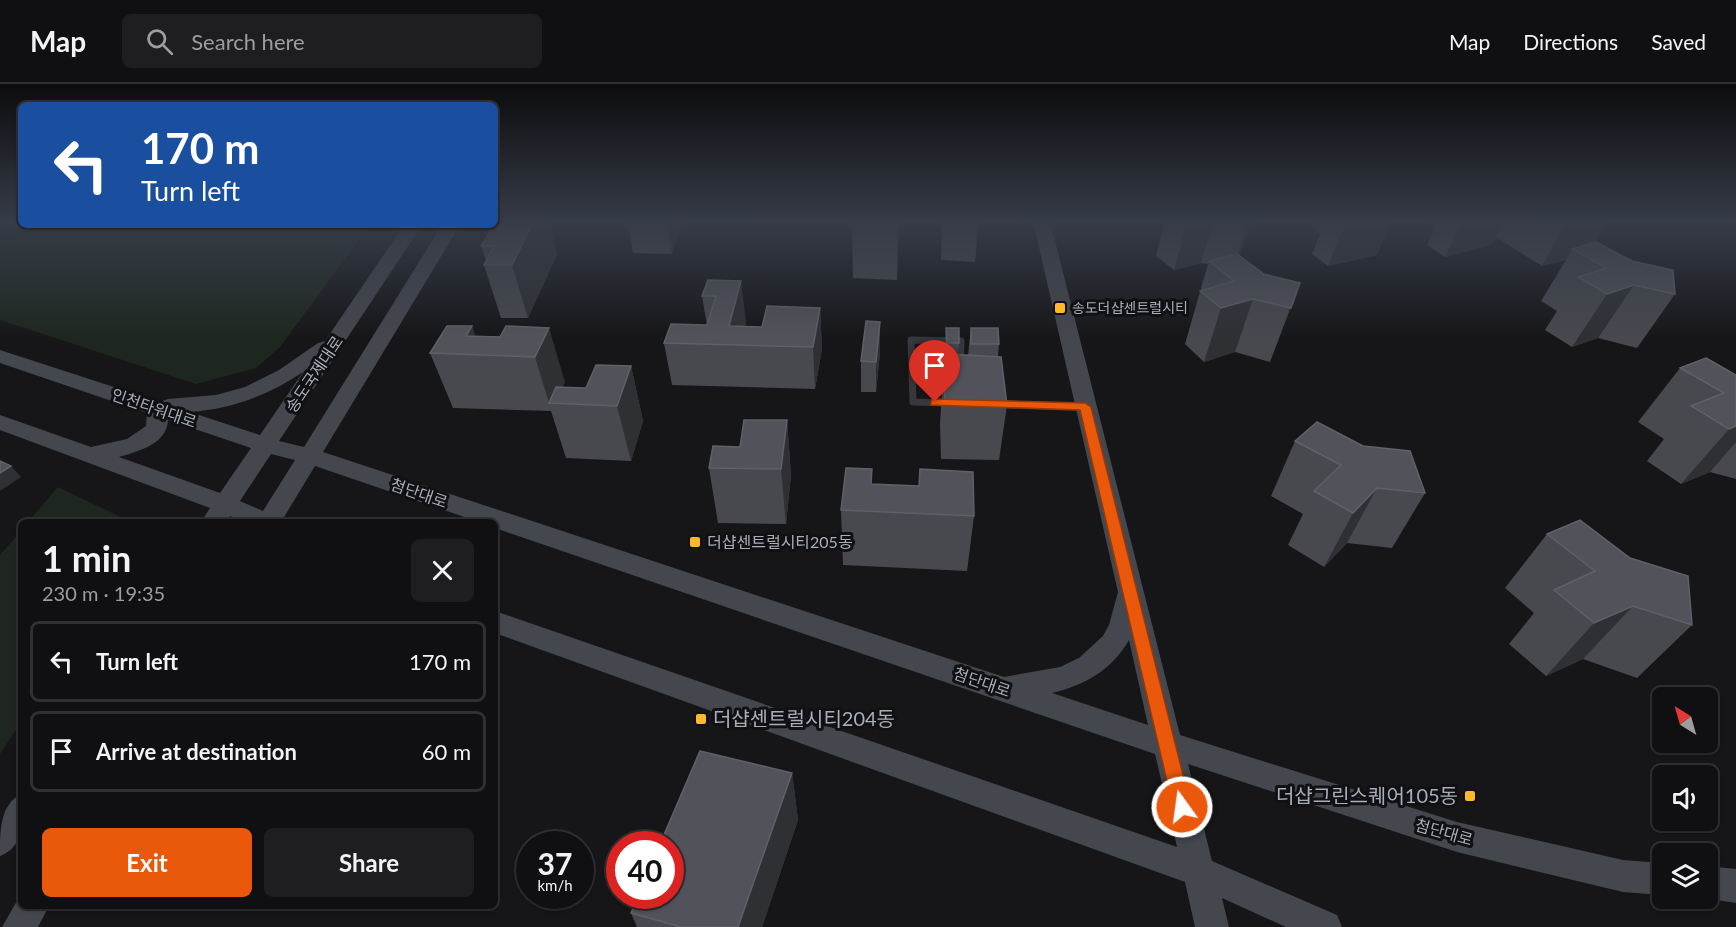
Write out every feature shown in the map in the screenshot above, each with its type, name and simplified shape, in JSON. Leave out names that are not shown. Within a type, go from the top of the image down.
[{"type":"main road","name":"송도국제대로","points":[[219,513],[390,260]]},
{"type":"main road","points":[[269,519],[429,260]]},
{"type":"main road","points":[[1050,260],[1212,927]]},
{"type":"main road","points":[[89,455],[126,449],[147,440],[157,429],[154,407],[198,405],[231,400],[256,392],[278,381],[339,337]]},
{"type":"main road","name":"인천타워대로","points":[[0,356],[266,445],[309,456]]},
{"type":"main road","points":[[0,422],[89,455],[219,513],[251,519]]},
{"type":"main road","name":"첨단대로","points":[[309,456],[497,519]]},
{"type":"main road","name":"첨단대로","points":[[498,519],[1166,744],[1457,837],[1623,876],[1652,878]]},
{"type":"main road","points":[[1000,688],[1038,685],[1076,675],[1103,656],[1121,628],[1130,594]]},
{"type":"main road","points":[[498,623],[1198,871],[1325,927]]},
{"type":"main road","points":[[0,840],[18,813]]},
{"type":"main road","points":[[1718,884],[1736,886]]},
{"type":"main road","points":[[19,927],[30,909]]},
{"type":"lane","points":[[959,403],[914,402],[911,340],[960,340],[960,375]]},
{"type":"lane","points":[[982,404],[1085,407]]},
{"type":"shaded area","points":[[0,260],[344,260],[280,347],[256,368],[196,384],[0,320]]},
{"type":"shaded area","points":[[58,487],[125,519],[31,519]]},
{"type":"shaded area","points":[[18,534],[18,727],[0,754],[0,555]]},
{"type":"building","points":[[486,260],[514,260],[512,265],[484,265]]},
{"type":"building","points":[[1246,260],[1264,274],[1300,283],[1291,308],[1253,299],[1221,308],[1200,291],[1234,281],[1209,261]]},
{"type":"building","points":[[1593,260],[1631,260],[1673,270],[1675,294],[1634,285],[1607,294],[1578,277],[1607,268]]},
{"type":"building","points":[[708,280],[741,281],[729,326],[762,327],[767,306],[820,308],[813,347],[664,343],[671,324],[707,325],[716,296],[702,296]]},
{"type":"building","points":[[866,321],[880,322],[876,362],[861,361]]},
{"type":"building","points":[[447,326],[472,326],[466,336],[500,337],[506,326],[549,328],[535,357],[430,353]]},
{"type":"building","points":[[946,328],[959,328],[959,343],[947,343]]},
{"type":"building","points":[[971,328],[998,328],[999,344],[971,344]]},
{"type":"building","points":[[947,354],[1001,357],[1007,405],[945,404],[944,370],[948,370]]},
{"type":"building","points":[[1706,358],[1736,375],[1736,426],[1729,429],[1691,406],[1724,393],[1680,368]]},
{"type":"building","points":[[596,365],[631,366],[617,406],[549,403],[556,387],[586,388]]},
{"type":"building","points":[[744,420],[787,420],[781,469],[709,468],[713,446],[740,447]]},
{"type":"building","points":[[1317,422],[1363,446],[1410,451],[1425,493],[1377,488],[1353,513],[1314,491],[1341,465],[1295,441]]},
{"type":"building","points":[[0,461],[11,466],[0,473]]},
{"type":"building","points":[[846,468],[872,469],[871,484],[919,486],[920,469],[973,472],[974,516],[841,510]]},
{"type":"building","points":[[1580,520],[1630,558],[1688,576],[1692,625],[1633,606],[1594,623],[1554,590],[1595,571],[1547,534]]},
{"type":"building","points":[[700,751],[792,773],[738,927],[681,927],[631,913],[633,909],[684,909],[684,831],[666,831]]},
{"type":"place","name":"송도더샵센트럴시티","points":[[1060,308]]},
{"type":"place","name":"더샵센트럴시티205동","points":[[695,542]]},
{"type":"place","name":"더샵센트럴시티204동","points":[[701,719]]},
{"type":"place","name":"더샵그린스퀘어105동","points":[[1470,796]]},
{"type":"route","points":[[935,402],[1085,407],[1182,807]]}]
